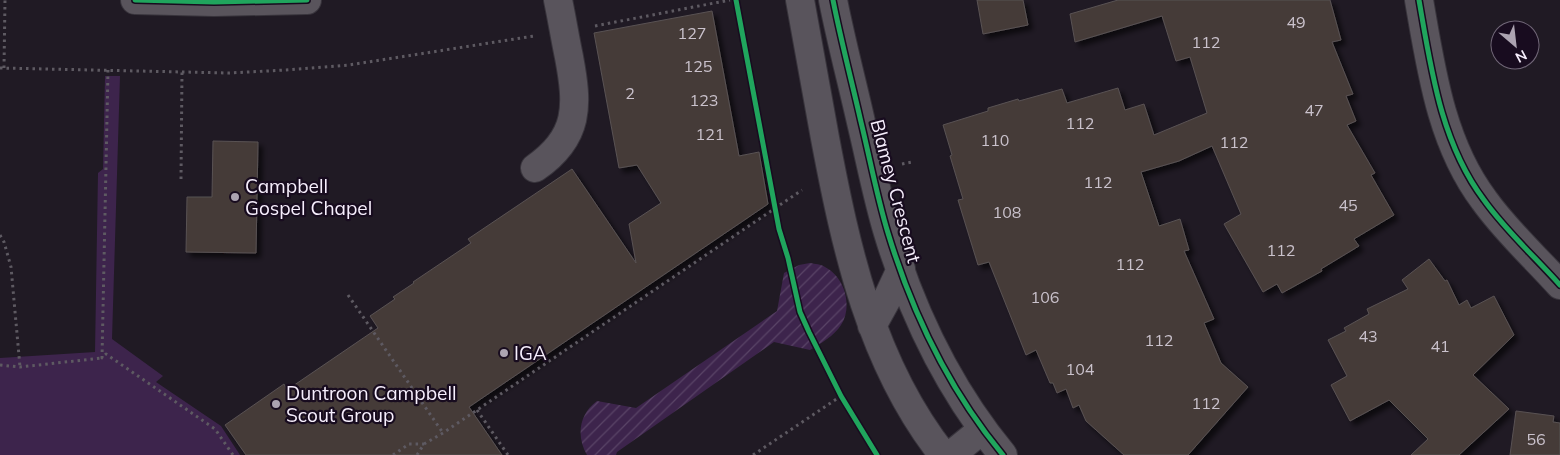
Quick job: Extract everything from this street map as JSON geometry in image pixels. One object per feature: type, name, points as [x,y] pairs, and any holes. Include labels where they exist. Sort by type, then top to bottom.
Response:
[{"type":"street","points":[[135,0],[214,2],[307,0]]},
{"type":"street","points":[[535,168],[559,147],[565,137],[572,117],[575,93],[558,0]]},
{"type":"street","points":[[800,0],[840,213],[857,283],[880,348],[907,401],[943,455]]},
{"type":"street","name":"Blamey Crescent","points":[[833,0],[885,222],[899,265],[936,352],[963,400],[1003,455]]},
{"type":"street","points":[[1419,0],[1438,98],[1450,138],[1462,165],[1494,214],[1560,285]]},
{"type":"street","points":[[826,139],[863,130]]},
{"type":"street","points":[[848,245],[879,252],[899,265],[887,299],[872,326]]},
{"type":"street","points":[[951,455],[983,429]]},
{"type":"path","points":[[5,0],[2,68],[229,73],[350,65],[564,31],[730,0]]},
{"type":"path","points":[[102,358],[108,70]]},
{"type":"path","points":[[181,179],[182,72]]},
{"type":"path","points":[[774,199],[777,215]]},
{"type":"path","points":[[417,455],[424,444],[776,208]]},
{"type":"path","points":[[0,236],[4,242],[11,267],[20,367]]},
{"type":"path","points":[[348,295],[443,433]]},
{"type":"path","points":[[0,365],[20,367],[102,358],[106,354],[215,429],[233,455]]},
{"type":"path","points":[[754,455],[842,398],[837,389]]},
{"type":"path","points":[[477,410],[508,455]]},
{"type":"path","points":[[393,455],[408,444],[424,444]]},
{"type":"shaded area","points":[[105,76],[120,76],[112,339],[163,376],[156,382],[221,426],[240,455],[0,455],[0,358],[95,352],[98,173],[103,169]]},
{"type":"shaded area","points":[[810,263],[822,265],[832,272],[838,278],[845,293],[845,318],[831,336],[810,350],[774,342],[617,452],[616,455],[587,455],[581,440],[581,426],[586,412],[591,406],[597,401],[636,408],[777,311],[784,273],[799,265]]},
{"type":"building","points":[[977,0],[1023,0],[1028,25],[983,34]]},
{"type":"building","points":[[1118,0],[1330,0],[1341,40],[1332,42],[1353,94],[1346,96],[1356,121],[1347,125],[1375,173],[1371,175],[1394,215],[1354,239],[1359,246],[1321,269],[1322,271],[1282,293],[1277,284],[1263,292],[1224,224],[1241,214],[1212,146],[1179,161],[1141,172],[1159,226],[1180,219],[1189,250],[1184,251],[1214,319],[1204,323],[1221,363],[1248,387],[1188,455],[1124,455],[1086,421],[1079,405],[1073,408],[1066,389],[1057,393],[1053,383],[1050,383],[1036,350],[1026,355],[989,262],[978,265],[958,200],[963,199],[943,125],[988,111],[988,108],[1062,89],[1067,103],[1118,88],[1125,110],[1144,104],[1154,135],[1207,113],[1190,57],[1176,61],[1162,16],[1075,42],[1070,14]]},
{"type":"building","points":[[712,11],[739,156],[759,152],[768,204],[469,407],[502,455],[246,455],[225,425],[284,384],[287,390],[378,328],[370,316],[395,299],[393,297],[471,243],[468,239],[572,169],[636,263],[629,224],[661,203],[637,165],[619,168],[594,33]]},
{"type":"building","name":"Campbell Gospel Chapel","points":[[213,141],[258,142],[256,253],[186,252],[187,197],[212,197]]},
{"type":"building","points":[[1429,259],[1445,281],[1447,280],[1459,305],[1467,300],[1471,308],[1494,296],[1514,335],[1473,375],[1509,409],[1459,455],[1411,455],[1428,439],[1389,400],[1350,421],[1331,385],[1347,376],[1328,340],[1346,331],[1344,328],[1369,314],[1367,309],[1408,289],[1402,280]]},
{"type":"building","points":[[1516,411],[1554,416],[1553,422],[1560,423],[1560,455],[1510,455]]},
{"type":"cycle path","points":[[135,0],[214,2],[307,0]]},
{"type":"cycle path","points":[[736,0],[779,229],[788,258],[800,312],[841,396],[877,455]]},
{"type":"cycle path","points":[[833,0],[880,206],[898,263],[921,321],[935,350],[966,404],[1003,455]]},
{"type":"cycle path","points":[[1419,0],[1440,105],[1457,154],[1469,178],[1484,200],[1511,233],[1560,285]]},
{"type":"place","name":"Campbell Gospel Chapel","points":[[235,197]]},
{"type":"place","name":"IGA","points":[[504,353]]},
{"type":"place","name":"Duntroon Campbell Scout Group","points":[[276,404]]}]
